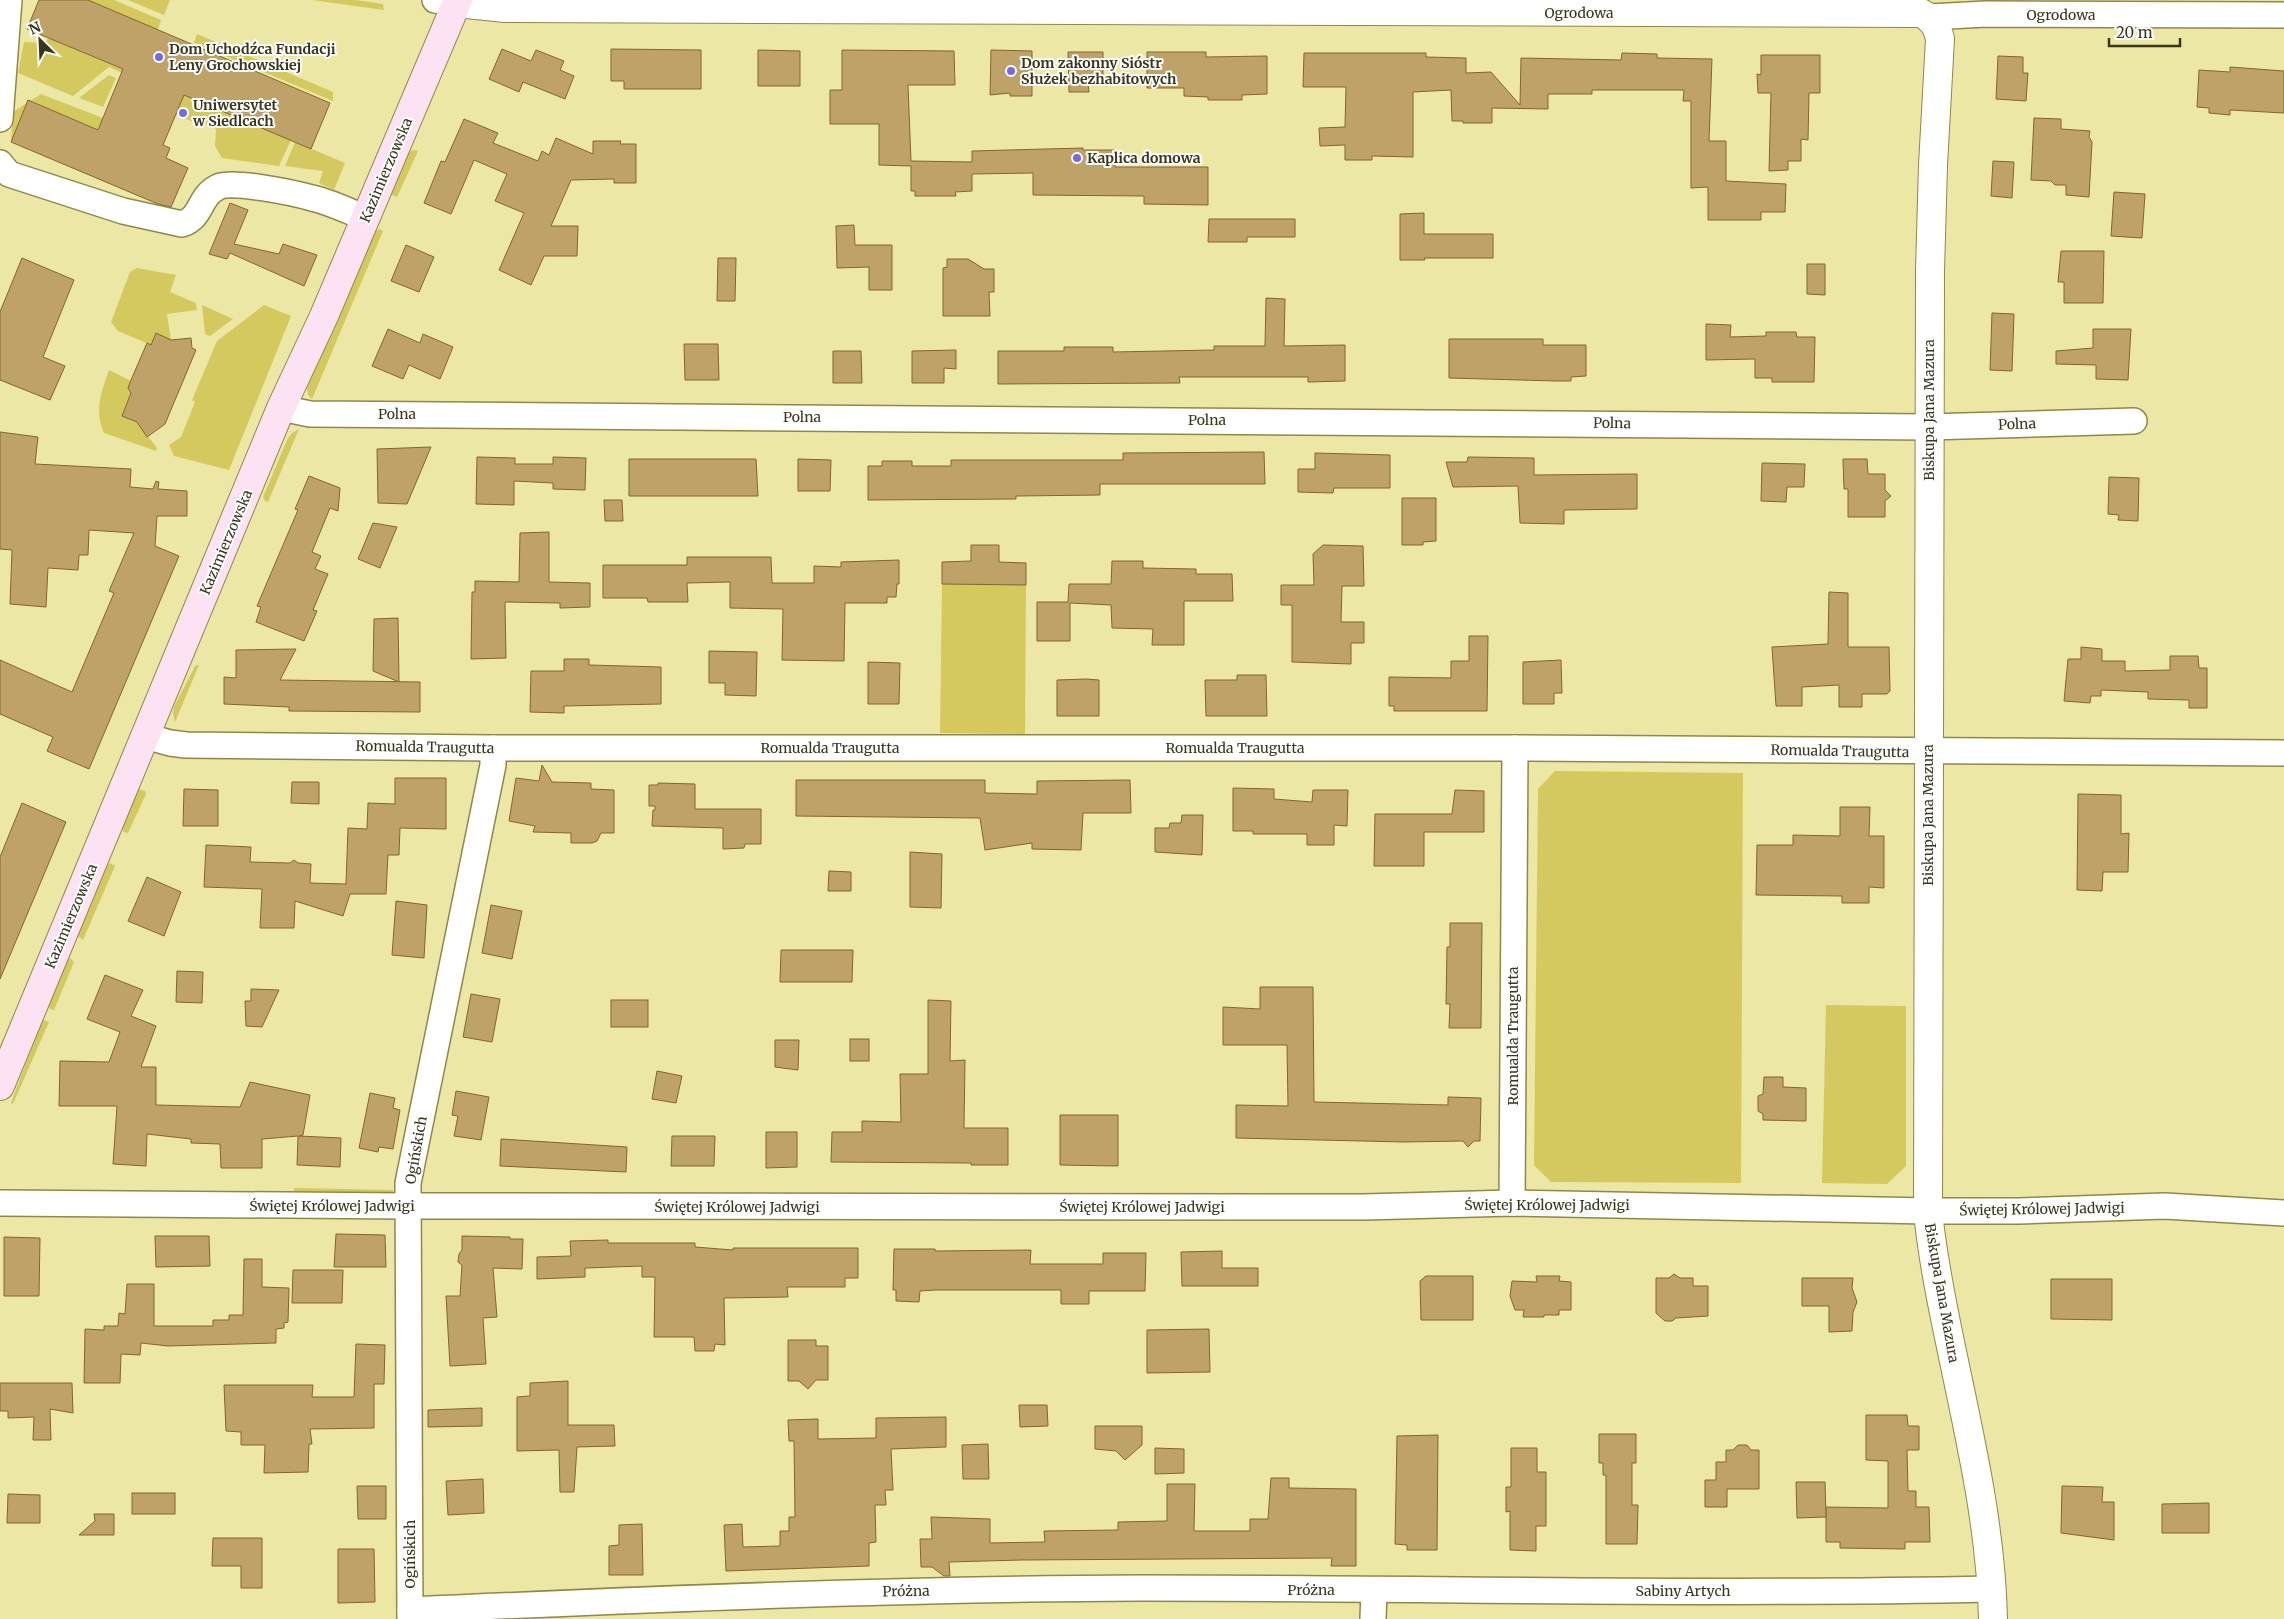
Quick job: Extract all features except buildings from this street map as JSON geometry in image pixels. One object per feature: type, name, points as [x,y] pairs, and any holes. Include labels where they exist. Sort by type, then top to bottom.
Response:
[{"type":"main road","name":"Kazimierzowska","points":[[0,1086],[281,408],[366,218],[450,1]]},
{"type":"street","points":[[0,119],[8,0]]},
{"type":"street","name":"Ogrodowa","points":[[450,1],[515,8],[2284,15]]},
{"type":"street","name":"Biskupa Jana Mazura","points":[[1925,15],[1937,26],[1940,39],[1933,165],[1928,427],[1928,1211],[1937,1280],[1980,1488],[1992,1589],[1993,1619]]},
{"type":"street","points":[[0,163],[9,174],[123,210],[182,224],[191,221],[198,214],[202,200],[210,192],[220,186],[236,184],[312,197],[366,218]]},
{"type":"street","name":"Polna","points":[[281,408],[310,414],[1928,427],[2134,421]]},
{"type":"street","name":"Romualda Traugutta","points":[[145,736],[186,745],[493,748],[1516,748],[2284,753]]},
{"type":"street","name":"Ogińskich","points":[[410,1614],[408,1183],[492,765],[493,748]]},
{"type":"street","name":"Romualda Traugutta","points":[[1512,1203],[1516,748]]},
{"type":"street","name":"Świętej Królowej Jadwigi","points":[[0,1203],[408,1206],[1364,1207],[1512,1203],[1928,1211],[2019,1211],[2165,1206],[2284,1213]]},
{"type":"street","name":"Próżna","points":[[410,1614],[811,1592],[1142,1588],[1374,1590]]},
{"type":"street","name":"Sabiny Artych","points":[[1374,1590],[1862,1591],[1992,1589]]},
{"type":"street","points":[[1373,1619],[1374,1590]]},
{"type":"shaded area","points":[[88,0],[114,0],[161,20],[158,30]]},
{"type":"shaded area","points":[[128,0],[170,0],[164,15]]},
{"type":"shaded area","points":[[312,0],[356,0],[383,4],[384,10]]},
{"type":"shaded area","points":[[197,34],[333,92],[333,101],[194,43]]},
{"type":"shaded area","points":[[48,38],[141,77],[140,81],[109,67],[73,96],[18,73],[24,42],[45,43]]},
{"type":"shaded area","points":[[109,75],[116,78],[103,107],[79,98]]},
{"type":"shaded area","points":[[41,94],[103,118],[98,130],[31,101]]},
{"type":"shaded area","points":[[184,95],[291,140],[279,166],[222,158],[215,146],[216,129],[198,120],[196,123],[176,115]]},
{"type":"shaded area","points":[[28,102],[11,142],[13,112]]},
{"type":"shaded area","points":[[295,142],[345,163],[334,190],[319,183],[323,171],[285,166]]},
{"type":"shaded area","points":[[418,151],[397,197],[392,195],[391,191],[408,152]]},
{"type":"shaded area","points":[[380,229],[383,231],[312,399],[308,395],[307,387],[374,232]]},
{"type":"shaded area","points":[[137,268],[176,275],[170,292],[196,303],[197,310],[167,314],[171,340],[156,334],[151,345],[118,331],[111,322],[130,272]]},
{"type":"shaded area","points":[[202,305],[233,319],[210,336],[205,334]]},
{"type":"shaded area","points":[[264,305],[291,316],[229,470],[174,456],[169,445],[181,437],[195,402],[192,400],[217,341]]},
{"type":"shaded area","points":[[109,370],[135,383],[128,388],[131,393],[122,416],[137,422],[157,448],[156,451],[104,433],[99,417],[99,409],[101,394]]},
{"type":"shaded area","points":[[299,429],[268,502],[265,501],[263,497],[287,440],[292,433]]},
{"type":"shaded area","points":[[942,584],[1026,585],[1025,734],[940,733]]},
{"type":"shaded area","points":[[199,665],[175,722],[174,707],[195,666]]},
{"type":"shaded area","points":[[1555,771],[1743,773],[1741,1183],[1551,1182],[1534,1165],[1538,789]]},
{"type":"shaded area","points":[[138,789],[145,791],[146,794],[128,833],[124,832],[121,828]]},
{"type":"shaded area","points":[[110,863],[115,866],[83,940],[77,935],[107,865]]},
{"type":"shaded area","points":[[70,958],[74,962],[54,1010],[50,1009],[48,1005],[66,960]]},
{"type":"shaded area","points":[[1826,1005],[1906,1006],[1906,1166],[1887,1184],[1822,1183]]},
{"type":"shaded area","points":[[44,1020],[49,1022],[13,1104],[11,1103]]},
{"type":"shaded area","points":[[294,1188],[393,1190],[393,1193],[294,1193]]},
{"type":"place","name":"Dom Uchodźca Fundacji Leny Grochowskiej","points":[[159,57]]},
{"type":"place","name":"Dom zakonny Sióstr Służek bezhabitowych","points":[[1011,71]]},
{"type":"place","name":"Uniwersytet w Siedlcach","points":[[183,113]]},
{"type":"place","name":"Kaplica domowa","points":[[1077,158]]}]
